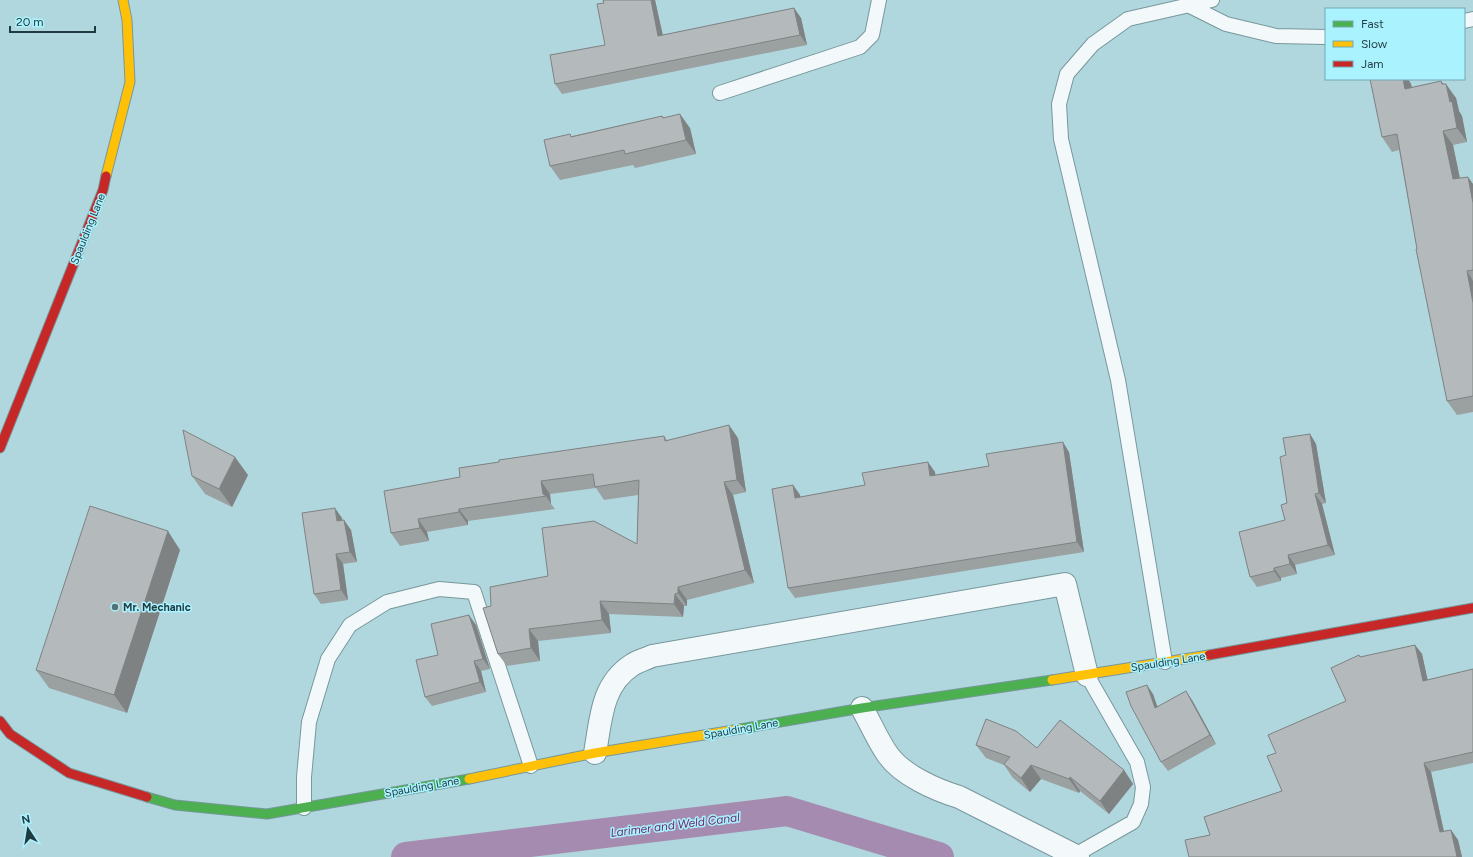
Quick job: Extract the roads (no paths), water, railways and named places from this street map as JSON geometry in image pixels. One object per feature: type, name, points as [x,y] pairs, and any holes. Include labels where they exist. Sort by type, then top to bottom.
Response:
[{"type":"street","name":"Spaulding Lane","points":[[0,448],[104,190],[130,82],[127,20],[124,0]]},
{"type":"street","points":[[595,753],[605,696],[618,677],[632,665],[652,656],[1064,584],[1087,675]]},
{"type":"street","name":"Spaulding Lane","points":[[0,721],[10,734],[69,773],[175,805],[267,814],[595,753],[862,708],[1087,675],[1271,645],[1473,608]]},
{"type":"street","points":[[862,708],[888,756],[912,776],[938,790],[959,797],[1076,856]]},
{"type":"lane","points":[[720,93],[860,47],[872,35],[879,0]]},
{"type":"lane","points":[[1165,662],[1118,380],[1062,147],[1059,104],[1067,74],[1093,44],[1128,19],[1212,0]]},
{"type":"lane","points":[[1188,5],[1226,24],[1276,36],[1325,37]]},
{"type":"lane","points":[[304,808],[304,776],[309,722],[328,659],[350,625],[387,602],[439,588],[474,592],[531,766]]},
{"type":"lane","points":[[1076,856],[1133,822],[1141,804],[1143,787],[1137,762],[1087,675]]},
{"type":"waterway","name":"Larimer and Weld Canal","points":[[406,857],[787,811],[939,857]]},
{"type":"place","name":"Mr. Mechanic","points":[[115,607]]}]
